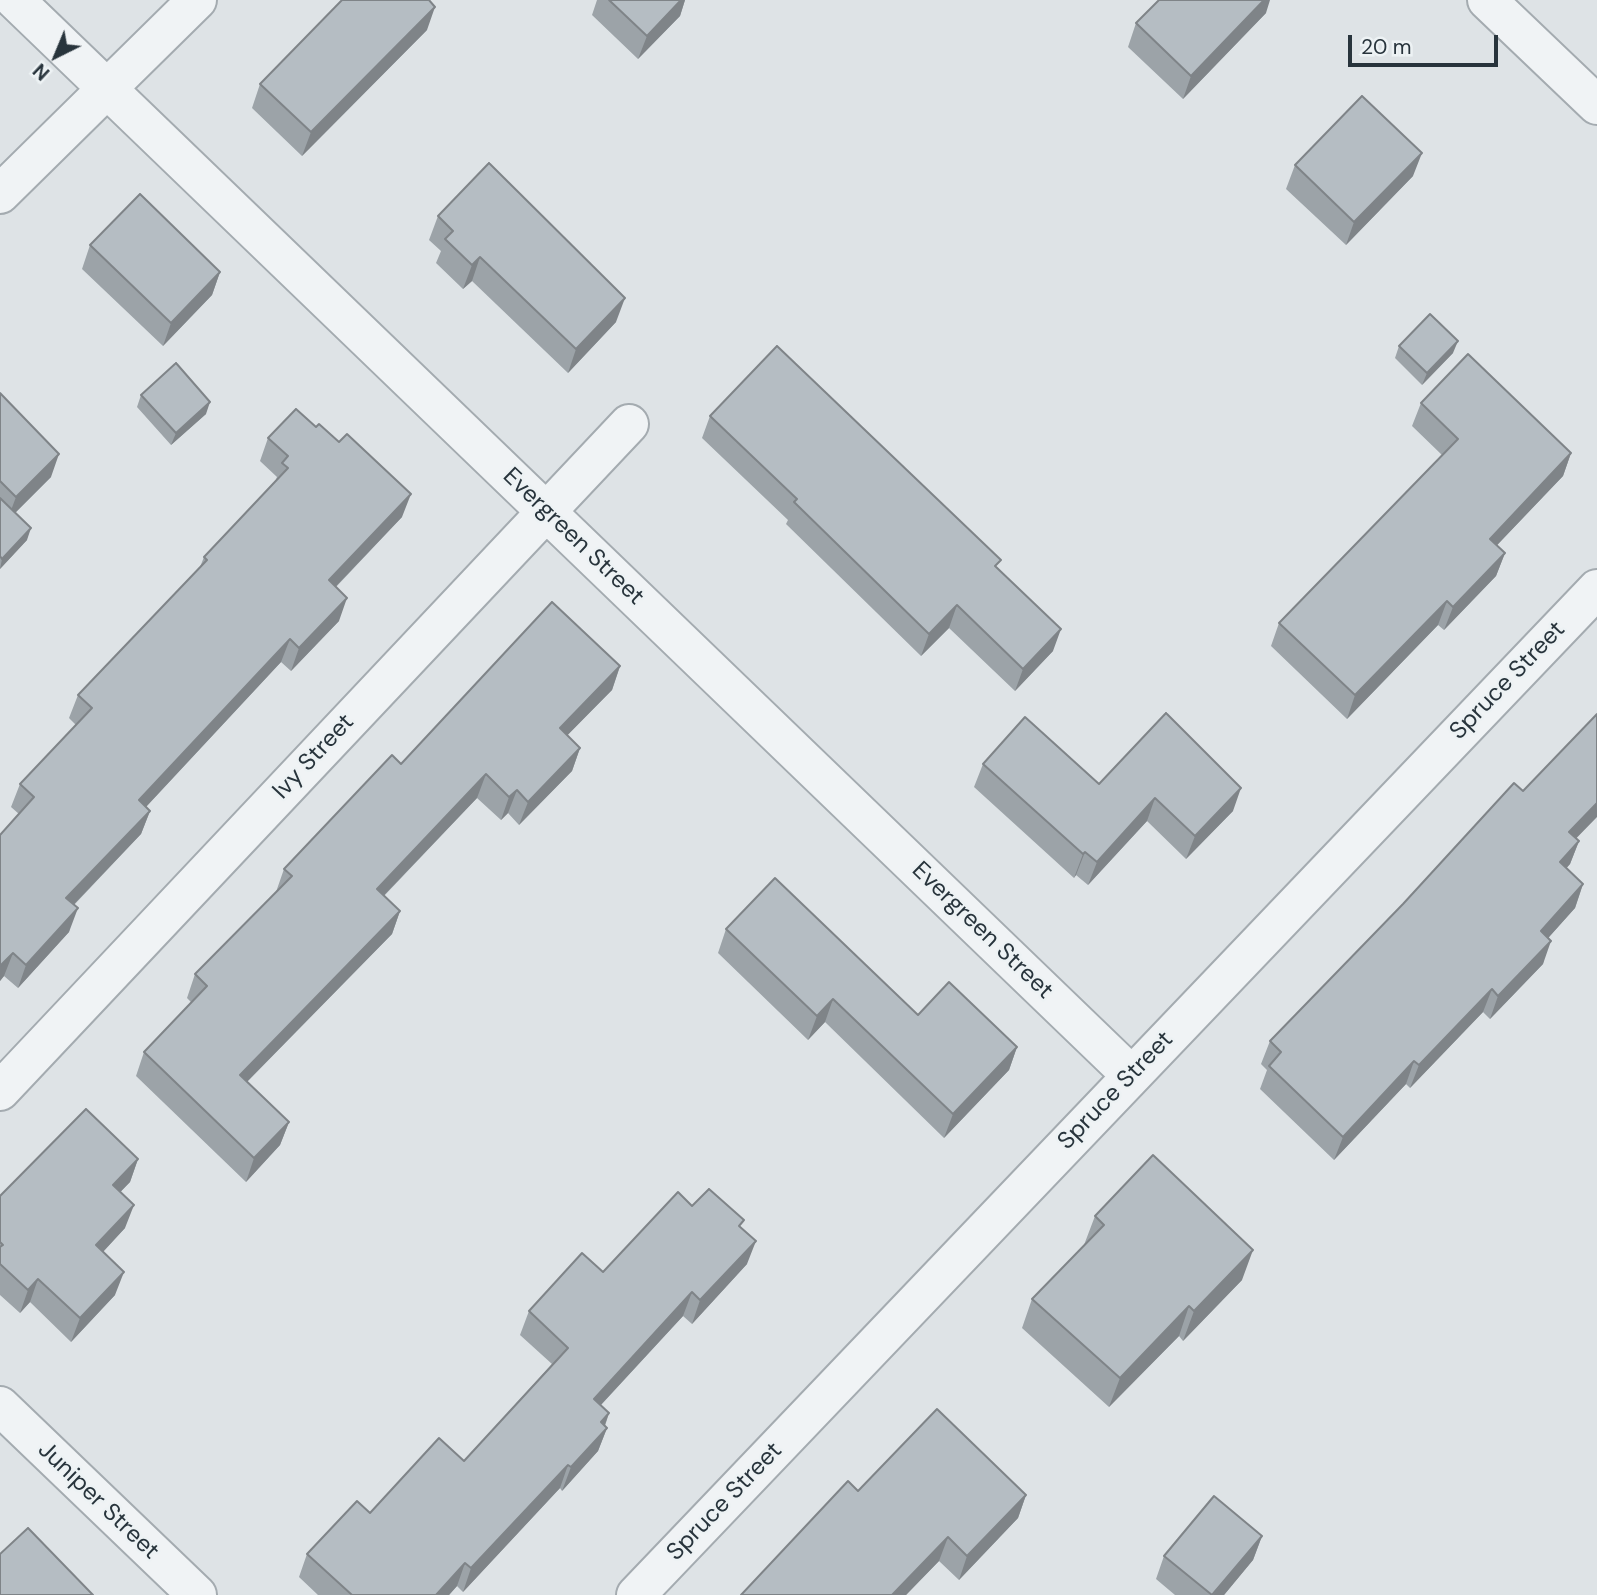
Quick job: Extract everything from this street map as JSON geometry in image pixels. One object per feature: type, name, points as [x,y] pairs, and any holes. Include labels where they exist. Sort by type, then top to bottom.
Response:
[{"type":"street","name":"Evergreen Street","points":[[15,0],[1131,1075]]},
{"type":"street","points":[[0,194],[197,0]]},
{"type":"street","points":[[1487,0],[1597,105]]},
{"type":"street","name":"Ivy Street","points":[[0,1091],[629,424]]},
{"type":"street","name":"Spruce Street","points":[[636,1595],[1597,589]]},
{"type":"street","name":"Juniper Street","points":[[0,1406],[197,1595]]},
{"type":"building","points":[[342,0],[429,0],[435,7],[311,132],[260,84]]},
{"type":"building","points":[[609,0],[681,0],[647,36]]},
{"type":"building","points":[[1159,0],[1264,0],[1191,76],[1136,23]]},
{"type":"building","points":[[1362,96],[1422,153],[1354,222],[1295,165]]},
{"type":"building","points":[[489,163],[625,298],[576,349],[480,257],[472,265],[445,239],[453,231],[438,216]]},
{"type":"building","points":[[140,194],[220,272],[171,323],[90,245]]},
{"type":"building","points":[[1430,314],[1458,341],[1427,373],[1399,346]]},
{"type":"building","points":[[777,346],[1001,560],[995,566],[1061,629],[1023,669],[957,605],[929,634],[794,502],[797,499],[710,416]]},
{"type":"building","points":[[1468,354],[1571,453],[1490,539],[1505,553],[1453,607],[1447,601],[1355,695],[1279,623],[1458,439],[1421,403]]},
{"type":"building","points":[[176,363],[210,402],[176,433],[141,395]]},
{"type":"building","points":[[0,393],[59,454],[16,497],[0,481]]},
{"type":"building","points":[[296,409],[316,427],[319,424],[339,442],[347,434],[411,494],[329,580],[347,598],[299,648],[290,639],[139,800],[150,811],[66,898],[78,908],[26,965],[13,953],[0,966],[0,835],[34,797],[20,784],[92,708],[78,695],[207,560],[204,557],[288,468],[282,463],[288,456],[268,438]]},
{"type":"building","points":[[0,498],[31,528],[2,559],[0,556]]},
{"type":"building","points":[[552,602],[620,666],[560,728],[580,748],[528,802],[517,790],[509,797],[486,774],[377,889],[400,911],[240,1075],[289,1122],[254,1158],[144,1052],[207,986],[195,974],[292,876],[284,869],[392,755],[401,764]]},
{"type":"building","points":[[1166,713],[1241,788],[1195,836],[1155,798],[1097,862],[1085,852],[1083,854],[983,764],[1025,717],[1099,784]]},
{"type":"building","points":[[1597,714],[1597,803],[1569,832],[1579,841],[1560,862],[1583,884],[1541,931],[1551,941],[1498,996],[1492,989],[1419,1065],[1414,1061],[1343,1137],[1269,1066],[1281,1052],[1270,1041],[1403,904],[1514,783],[1523,791]]},
{"type":"building","points":[[775,878],[918,1015],[949,982],[1017,1047],[953,1114],[833,999],[817,1016],[726,929]]},
{"type":"building","points":[[86,1109],[138,1159],[113,1185],[134,1205],[96,1245],[124,1272],[80,1318],[38,1279],[28,1290],[0,1264],[0,1247],[3,1245],[0,1242],[0,1196]]},
{"type":"building","points":[[1153,1155],[1253,1250],[1194,1311],[1189,1306],[1120,1378],[1032,1299],[1104,1225],[1095,1216]]},
{"type":"building","points":[[709,1189],[744,1220],[739,1226],[756,1241],[700,1300],[692,1292],[594,1399],[609,1413],[601,1422],[607,1428],[571,1467],[568,1465],[471,1568],[465,1563],[436,1595],[352,1595],[307,1554],[357,1501],[370,1513],[439,1438],[464,1461],[568,1348],[529,1311],[582,1253],[603,1272],[678,1192],[692,1206]]},
{"type":"building","points":[[937,1409],[1026,1495],[967,1556],[948,1537],[892,1595],[741,1595],[848,1481],[858,1491]]},
{"type":"building","points":[[1214,1496],[1262,1536],[1212,1595],[1164,1556]]},
{"type":"building","points":[[28,1528],[93,1595],[0,1595],[0,1554]]}]
